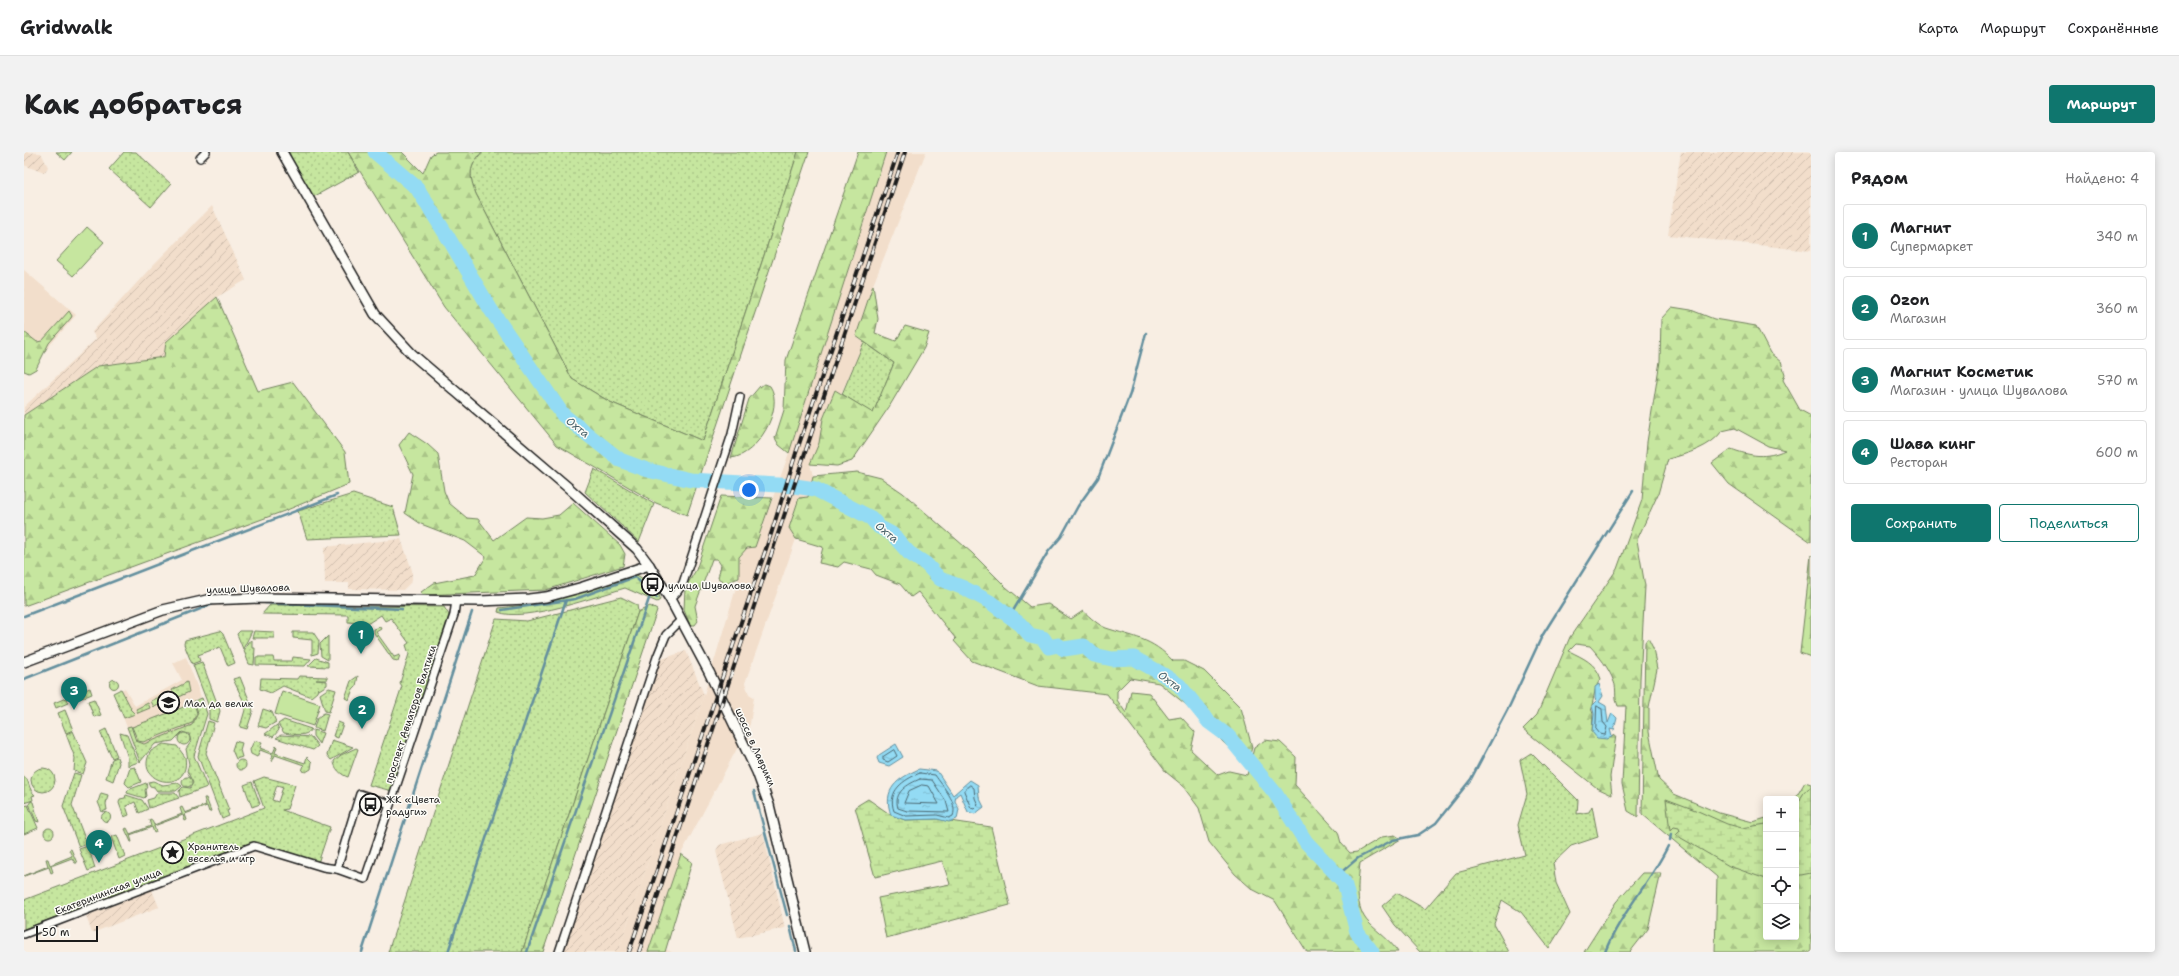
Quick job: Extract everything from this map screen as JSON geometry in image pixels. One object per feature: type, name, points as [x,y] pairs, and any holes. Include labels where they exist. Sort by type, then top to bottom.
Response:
[{"type":"street","points":[[200,158],[206,152]]},
{"type":"street","name":"шоссе в Лаврики","points":[[282,152],[375,314],[412,354],[571,490],[637,549],[649,565],[670,599],[709,672],[757,772],[769,805],[806,952]]},
{"type":"street","points":[[670,599],[677,592],[683,582],[732,434],[740,397]]},
{"type":"street","name":"улица Шувалова","points":[[24,662],[163,610],[207,600],[259,598],[484,601],[546,597],[649,565]]},
{"type":"street","name":"проспект Авиаторов Балтики","points":[[365,879],[454,615],[456,600]]},
{"type":"street","points":[[559,952],[657,657],[666,635],[681,620]]},
{"type":"street","points":[[337,869],[360,794],[390,804]]},
{"type":"street","name":"Екатерининская улица","points":[[24,934],[254,846],[323,867],[337,869],[365,879]]},
{"type":"shaded area","points":[[24,152],[41,153],[48,167],[44,173],[24,165]]},
{"type":"shaded area","points":[[886,152],[926,152],[873,285],[856,336],[864,342],[841,394],[835,390],[823,419],[819,443],[810,464],[813,476],[808,497],[799,498],[789,528],[796,539],[745,683],[749,694],[754,697],[750,724],[681,854],[651,944],[672,952],[618,952],[704,695],[739,578],[739,557],[747,548],[755,547],[789,453]]},
{"type":"shaded area","points":[[1681,152],[1811,152],[1811,251],[1668,235]]},
{"type":"shaded area","points":[[212,206],[246,280],[217,297],[166,342],[164,357],[98,366],[24,415],[24,407],[96,339],[92,332],[154,264]]},
{"type":"shaded area","points":[[24,270],[76,315],[32,366],[24,359]]},
{"type":"shaded area","points":[[401,539],[412,570],[412,581],[403,590],[349,589],[349,583],[325,583],[324,547]]},
{"type":"shaded area","points":[[686,651],[704,695],[618,952],[563,952],[659,660]]},
{"type":"shaded area","name":"Мал да велик","points":[[186,657],[201,697],[194,700],[199,711],[195,725],[135,748],[114,694],[125,688],[135,706],[182,680],[173,663]]},
{"type":"shaded area","points":[[763,833],[785,928],[738,938],[716,851],[719,845]]},
{"type":"shaded area","points":[[152,890],[159,907],[92,933],[86,916]]},
{"type":"green space","points":[[56,152],[72,152],[65,160]]},
{"type":"green space","points":[[124,152],[136,152],[171,184],[151,207],[109,169]]},
{"type":"green space","points":[[288,152],[348,152],[359,172],[313,197]]},
{"type":"green space","points":[[348,152],[402,152],[423,173],[431,155],[436,152],[482,152],[474,163],[471,172],[472,182],[476,194],[572,379],[610,402],[703,441],[798,152],[809,152],[687,515],[656,503],[557,445],[444,307]]},
{"type":"green space","points":[[482,152],[798,152],[703,441],[610,402],[572,379],[476,194],[472,182],[471,172],[474,163]]},
{"type":"green space","points":[[858,152],[886,152],[789,453],[779,445],[775,438],[784,410],[786,360]]},
{"type":"green space","points":[[87,227],[104,242],[73,276],[56,261]]},
{"type":"green space","points":[[873,285],[878,319],[875,333],[896,341],[905,326],[929,333],[924,348],[889,407],[852,461],[837,466],[810,464],[819,443],[823,419],[835,390],[873,413],[894,363],[856,336]]},
{"type":"green space","points":[[217,297],[258,391],[293,382],[345,452],[349,484],[287,510],[24,606],[24,415],[98,366],[164,357],[166,342]]},
{"type":"green space","points":[[1672,307],[1691,310],[1714,319],[1756,326],[1770,353],[1781,362],[1785,374],[1783,380],[1800,410],[1811,416],[1811,542],[1729,484],[1712,463],[1731,449],[1758,456],[1771,455],[1785,450],[1768,446],[1735,428],[1722,431],[1705,446],[1668,459],[1658,494],[1637,540],[1645,586],[1640,679],[1638,817],[1628,811],[1622,784],[1626,706],[1618,706],[1615,685],[1612,677],[1604,662],[1590,646],[1576,644],[1569,651],[1592,665],[1599,673],[1601,679],[1595,689],[1591,708],[1593,714],[1592,732],[1600,738],[1609,738],[1616,735],[1610,777],[1612,795],[1597,788],[1523,729],[1537,715],[1570,637],[1617,569],[1642,500],[1647,442],[1660,361],[1661,319]]},
{"type":"green space","points":[[69,311],[72,316],[71,318],[49,343],[36,369],[29,373],[24,371],[24,332],[37,342],[42,341]]},
{"type":"green space","points":[[864,342],[894,363],[873,414],[842,394]]},
{"type":"green space","points":[[765,384],[770,386],[774,395],[774,406],[766,430],[750,449],[741,455],[731,458],[749,399],[760,386]]},
{"type":"green space","points":[[409,432],[427,444],[438,454],[444,491],[449,503],[467,518],[478,519],[494,540],[526,517],[542,518],[559,515],[573,503],[620,545],[625,554],[623,566],[546,590],[422,595],[421,592],[434,583],[475,575],[486,557],[465,541],[421,524],[405,513],[413,474],[399,445]]},
{"type":"green space","points":[[594,469],[654,504],[639,542],[585,492]]},
{"type":"green space","points":[[857,472],[881,478],[903,493],[972,553],[1006,587],[1030,607],[1048,604],[1071,619],[1083,611],[1103,627],[1142,639],[1157,647],[1173,661],[1184,661],[1204,671],[1241,708],[1252,747],[1248,762],[1241,760],[1184,703],[1159,683],[1130,678],[1117,691],[1117,700],[1126,713],[1131,691],[1149,693],[1169,719],[1181,717],[1195,732],[1191,750],[1218,775],[1229,771],[1247,775],[1254,748],[1265,740],[1280,742],[1296,757],[1295,785],[1338,832],[1341,843],[1350,853],[1357,852],[1382,837],[1395,835],[1401,839],[1360,863],[1358,887],[1359,903],[1364,917],[1392,944],[1398,952],[1307,952],[1275,901],[1252,889],[1235,874],[1209,842],[1199,808],[1182,785],[1166,772],[1107,694],[1038,686],[972,661],[954,641],[956,639],[918,592],[911,597],[900,584],[876,575],[871,569],[844,562],[838,567],[819,563],[823,547],[796,539],[789,528],[799,498],[808,497],[813,476]]},
{"type":"green space","points":[[353,494],[393,507],[401,535],[307,539],[298,511]]},
{"type":"green space","points":[[721,496],[772,498],[755,547],[747,548],[739,557],[739,578],[725,583],[718,578],[721,565],[717,559],[712,559],[695,606],[698,621],[695,625],[690,625],[684,610],[685,588],[696,570]]},
{"type":"green space","points":[[1811,555],[1811,657],[1800,653]]},
{"type":"green space","points":[[635,574],[659,588],[660,600],[657,602],[625,588],[561,607],[542,611],[525,614],[498,612],[499,608],[544,603]]},
{"type":"green space","points":[[621,597],[637,605],[638,612],[522,952],[388,952],[496,619],[527,621]]},
{"type":"green space","points":[[270,605],[444,607],[449,615],[392,791],[369,785],[402,686],[400,683],[409,654],[406,645],[409,643],[391,618],[385,621],[381,615],[367,624],[348,622],[348,615],[262,614]]},
{"type":"green space","points":[[650,606],[657,610],[543,952],[522,952],[638,612]]},
{"type":"green space","points":[[380,627],[381,629],[376,632],[394,657],[400,655],[398,661],[393,660],[374,633],[374,629]]},
{"type":"green space","points":[[220,631],[223,634],[235,663],[228,666],[220,647],[198,655],[200,661],[192,664],[184,644],[185,640]]},
{"type":"green space","points":[[240,631],[252,631],[243,649],[237,634]]},
{"type":"green space","points":[[254,631],[274,632],[274,638],[252,638]]},
{"type":"green space","points":[[293,632],[313,632],[319,641],[318,653],[312,655],[312,640],[293,638]]},
{"type":"green space","points":[[328,636],[328,660],[321,656],[320,644]]},
{"type":"green space","points":[[1648,638],[1653,648],[1657,669],[1649,707],[1649,732],[1659,780],[1674,794],[1719,813],[1753,822],[1763,819],[1763,940],[1799,940],[1799,796],[1797,796],[1805,782],[1811,784],[1811,952],[1715,952],[1717,877],[1642,814],[1645,642]]},
{"type":"green space","points":[[252,640],[252,648],[255,648],[254,665],[249,664],[244,651],[248,642]]},
{"type":"green space","points":[[256,657],[273,657],[274,661],[292,661],[293,657],[311,659],[305,666],[256,665]]},
{"type":"green space","points":[[316,658],[328,662],[328,667],[308,666]]},
{"type":"green space","points":[[202,662],[220,711],[217,722],[209,719],[209,707],[193,665]]},
{"type":"green space","points":[[299,676],[327,677],[327,680],[316,680],[327,681],[327,685],[319,690],[318,688],[317,692],[311,697],[283,686],[271,693],[260,689],[261,678],[297,679]]},
{"type":"green space","points":[[358,676],[356,686],[353,689],[349,700],[345,698],[351,681]]},
{"type":"green space","points":[[240,677],[250,702],[245,704],[233,679]]},
{"type":"green space","points":[[114,679],[119,684],[114,689],[109,684]]},
{"type":"green space","points":[[187,682],[189,692],[176,698],[172,690]]},
{"type":"green space","points":[[90,688],[92,694],[82,698],[80,692]]},
{"type":"green space","points":[[329,688],[336,690],[329,712],[325,711],[320,694]]},
{"type":"green space","points":[[121,689],[131,708],[130,709],[135,714],[124,718],[113,693]]},
{"type":"green space","points":[[282,691],[320,704],[313,726],[275,714]]},
{"type":"green space","points":[[169,692],[173,699],[154,707],[151,701]]},
{"type":"green space","points":[[66,698],[68,703],[56,708],[54,703]]},
{"type":"green space","points":[[202,698],[207,714],[194,756],[207,787],[180,797],[179,791],[183,787],[190,788],[193,783],[187,771],[189,764],[186,749],[191,742],[189,734],[182,732],[173,741],[155,744],[140,762],[127,727],[131,726],[136,741],[144,744],[192,725],[198,713],[194,701]]},
{"type":"green space","points":[[94,699],[101,715],[94,717],[88,701]]},
{"type":"green space","points":[[148,703],[150,708],[138,713],[136,709]]},
{"type":"green space","points":[[194,703],[197,713],[192,723],[143,742],[138,741],[132,727]]},
{"type":"green space","points":[[250,703],[253,711],[247,729],[240,727],[245,710],[244,706]]},
{"type":"green space","points":[[263,709],[272,712],[276,722],[266,728],[258,726]]},
{"type":"green space","points":[[65,710],[73,730],[66,733],[58,713]]},
{"type":"green space","points":[[324,713],[328,714],[323,731],[314,728],[317,718]]},
{"type":"green space","points":[[284,720],[311,729],[306,734],[295,735],[284,733],[278,724]]},
{"type":"green space","points":[[208,721],[214,723],[206,753],[229,810],[227,811],[229,816],[222,819],[198,756]]},
{"type":"green space","points":[[338,722],[343,724],[338,738],[333,736]]},
{"type":"green space","points":[[277,725],[279,730],[273,737],[265,734]]},
{"type":"green space","points":[[106,729],[117,756],[112,758],[100,732]]},
{"type":"green space","points":[[313,730],[323,733],[319,744],[313,736]]},
{"type":"green space","points":[[73,731],[87,763],[83,774],[74,771],[75,758],[66,734]]},
{"type":"green space","points":[[120,733],[127,735],[138,762],[128,766],[128,758]]},
{"type":"green space","points":[[186,733],[189,734],[189,744],[182,745],[179,744],[178,737],[179,734]]},
{"type":"green space","points":[[281,735],[311,737],[318,746],[313,750],[276,738]]},
{"type":"green space","points":[[332,740],[353,747],[331,760],[327,755]]},
{"type":"green space","points":[[235,741],[242,743],[240,750],[242,757],[236,759],[232,750]]},
{"type":"green space","points":[[256,741],[262,742],[260,748],[273,753],[276,746],[275,753],[305,763],[307,757],[312,762],[311,769],[306,772],[302,771],[304,765],[275,755],[272,762],[273,755],[260,750],[257,757],[251,754],[250,750],[253,743]]},
{"type":"green space","points":[[163,744],[177,746],[185,757],[185,769],[180,777],[172,781],[163,781],[155,778],[149,771],[147,762],[151,751]]},
{"type":"green space","points":[[356,748],[358,749],[348,777],[338,771],[334,761],[341,755]]},
{"type":"green space","points":[[1531,753],[1578,800],[1577,814],[1589,812],[1592,806],[1598,837],[1571,846],[1553,863],[1556,883],[1570,914],[1549,948],[1521,912],[1502,900],[1494,924],[1509,952],[1420,952],[1395,925],[1382,906],[1397,893],[1425,909],[1456,873],[1525,855],[1518,825],[1527,794],[1520,760]]},
{"type":"green space","points":[[117,757],[119,763],[113,781],[106,778],[112,759]]},
{"type":"green space","points":[[239,760],[243,760],[245,761],[245,769],[239,770],[236,767],[236,763]]},
{"type":"green space","points":[[135,767],[141,782],[129,787],[125,783],[130,768]]},
{"type":"green space","points":[[43,768],[51,772],[55,780],[51,788],[43,792],[35,788],[31,780],[35,772]]},
{"type":"green space","points":[[74,773],[81,775],[72,805],[87,844],[79,847],[63,806]]},
{"type":"green space","points":[[24,776],[35,795],[32,796],[33,800],[24,803]]},
{"type":"green space","points":[[185,777],[189,777],[191,778],[191,786],[185,787],[182,784],[182,780]]},
{"type":"green space","points":[[264,777],[295,785],[287,809],[282,810],[330,827],[318,863],[256,843],[251,843],[24,929],[24,900],[264,808],[254,781]],"holes":[[[277,785],[283,787],[278,802],[272,800]]]},
{"type":"green space","points":[[153,781],[163,785],[178,783],[182,786],[176,791],[157,791],[154,787],[150,786],[148,782]]},
{"type":"green space","points":[[252,782],[260,804],[252,807],[244,785]]},
{"type":"green space","points":[[146,783],[146,796],[144,798],[127,793],[128,790]]},
{"type":"green space","points":[[1811,787],[1811,873],[1799,875],[1799,802],[1804,793]]},
{"type":"green space","points":[[101,793],[108,795],[106,804],[107,810],[102,812],[98,802]]},
{"type":"green space","points":[[157,793],[175,793],[179,798],[149,808],[147,800],[154,798]]},
{"type":"green space","points":[[126,795],[142,800],[148,809],[139,813],[135,802],[126,806],[129,815],[124,817],[119,803],[120,799],[125,798]]},
{"type":"green space","points":[[204,798],[206,798],[211,811],[209,812],[207,806],[185,814],[187,820],[185,821],[183,815],[154,826],[156,832],[154,833],[152,827],[130,835],[131,842],[125,829],[127,828],[130,834],[151,826],[149,820],[151,819],[154,825],[182,814],[180,808],[182,807],[185,813],[206,805]]},
{"type":"green space","points":[[868,799],[891,815],[905,820],[937,819],[991,827],[1010,905],[886,938],[878,898],[950,884],[942,861],[875,877],[855,807]]},
{"type":"green space","points":[[1666,799],[1727,824],[1742,828],[1763,824],[1763,878],[1729,866],[1676,835],[1680,831],[1679,828],[1674,827],[1670,831]]},
{"type":"green space","points":[[31,801],[33,802],[39,822],[36,821],[29,804]]},
{"type":"green space","points":[[28,805],[38,828],[24,834],[24,806]]},
{"type":"green space","points":[[106,812],[111,817],[106,822],[101,817]]},
{"type":"green space","points":[[49,828],[54,833],[49,838],[44,833]]},
{"type":"green space","points":[[117,835],[125,856],[119,859],[111,837]]},
{"type":"green space","points":[[88,846],[95,868],[88,871],[79,849]]},
{"type":"green space","points":[[71,849],[77,863],[75,863],[72,858],[51,866],[53,872],[51,873],[49,867],[24,876],[48,866],[46,859],[48,859],[50,865],[72,856],[69,850]]},
{"type":"green space","points":[[681,854],[692,862],[665,952],[648,952]]},
{"type":"green space","points":[[1642,873],[1661,873],[1648,929],[1630,952],[1584,952],[1616,902]]},
{"type":"water","points":[[1599,684],[1603,696],[1599,702],[1606,706],[1608,723],[1612,713],[1617,718],[1614,730],[1610,729],[1612,737],[1607,739],[1597,738],[1592,732],[1594,714],[1592,706],[1597,701],[1595,699],[1595,687]]},
{"type":"water","points":[[896,744],[903,757],[889,766],[879,763],[877,758],[879,755]]},
{"type":"water","points":[[919,769],[937,771],[953,795],[970,780],[978,785],[979,797],[984,807],[975,814],[968,812],[960,793],[956,796],[955,801],[959,809],[957,819],[949,822],[937,819],[905,820],[891,815],[888,798],[893,786],[904,777]]},
{"type":"waterway","name":"Охта","points":[[375,152],[417,188],[491,310],[563,415],[620,460],[647,470],[691,480],[795,486],[815,489],[871,518],[879,527],[892,534],[909,553],[926,564],[940,579],[964,588],[990,602],[1020,624],[1030,635],[1043,638],[1049,647],[1058,645],[1064,649],[1084,646],[1094,655],[1112,659],[1134,658],[1179,685],[1209,722],[1228,736],[1275,793],[1306,842],[1344,882],[1357,932],[1372,952]]},
{"type":"waterway","points":[[1010,616],[1048,552],[1061,537],[1078,506],[1098,478],[1130,394],[1146,333]]},
{"type":"waterway","points":[[1338,875],[1358,858],[1393,840],[1418,835],[1436,823],[1471,779],[1510,705],[1542,636],[1633,491]]},
{"type":"waterway","points":[[24,616],[337,495]]},
{"type":"waterway","points":[[502,610],[575,599],[635,577],[657,598]]},
{"type":"waterway","points":[[527,952],[651,593]]},
{"type":"waterway","points":[[448,952],[566,600]]},
{"type":"waterway","points":[[265,603],[402,609]]},
{"type":"waterway","points":[[24,679],[213,604]]},
{"type":"waterway","points":[[362,952],[472,612]]},
{"type":"waterway","points":[[754,791],[787,915]]},
{"type":"waterway","points":[[1670,840],[1671,834]]},
{"type":"waterway","points":[[1605,952],[1611,938],[1653,873],[1668,846]]},
{"type":"waterway","points":[[790,926],[796,951]]},
{"type":"railway","points":[[629,952],[772,531],[796,453],[898,152]]},
{"type":"railway","points":[[639,952],[905,152]]},
{"type":"place","name":"улица Шувалова","points":[[653,585]]},
{"type":"place","name":"Магнит","points":[[361,654]]},
{"type":"place","name":"Мал да велик","points":[[168,703]]},
{"type":"place","name":"Магнит Косметик","points":[[74,710]]},
{"type":"place","name":"Ozon","points":[[362,729]]},
{"type":"place","name":"ЖК «Цвета радуги»","points":[[371,805]]},
{"type":"place","name":"Хранитель веселья и игр","points":[[172,852]]},
{"type":"place","name":"Шава кинг","points":[[99,863]]}]
